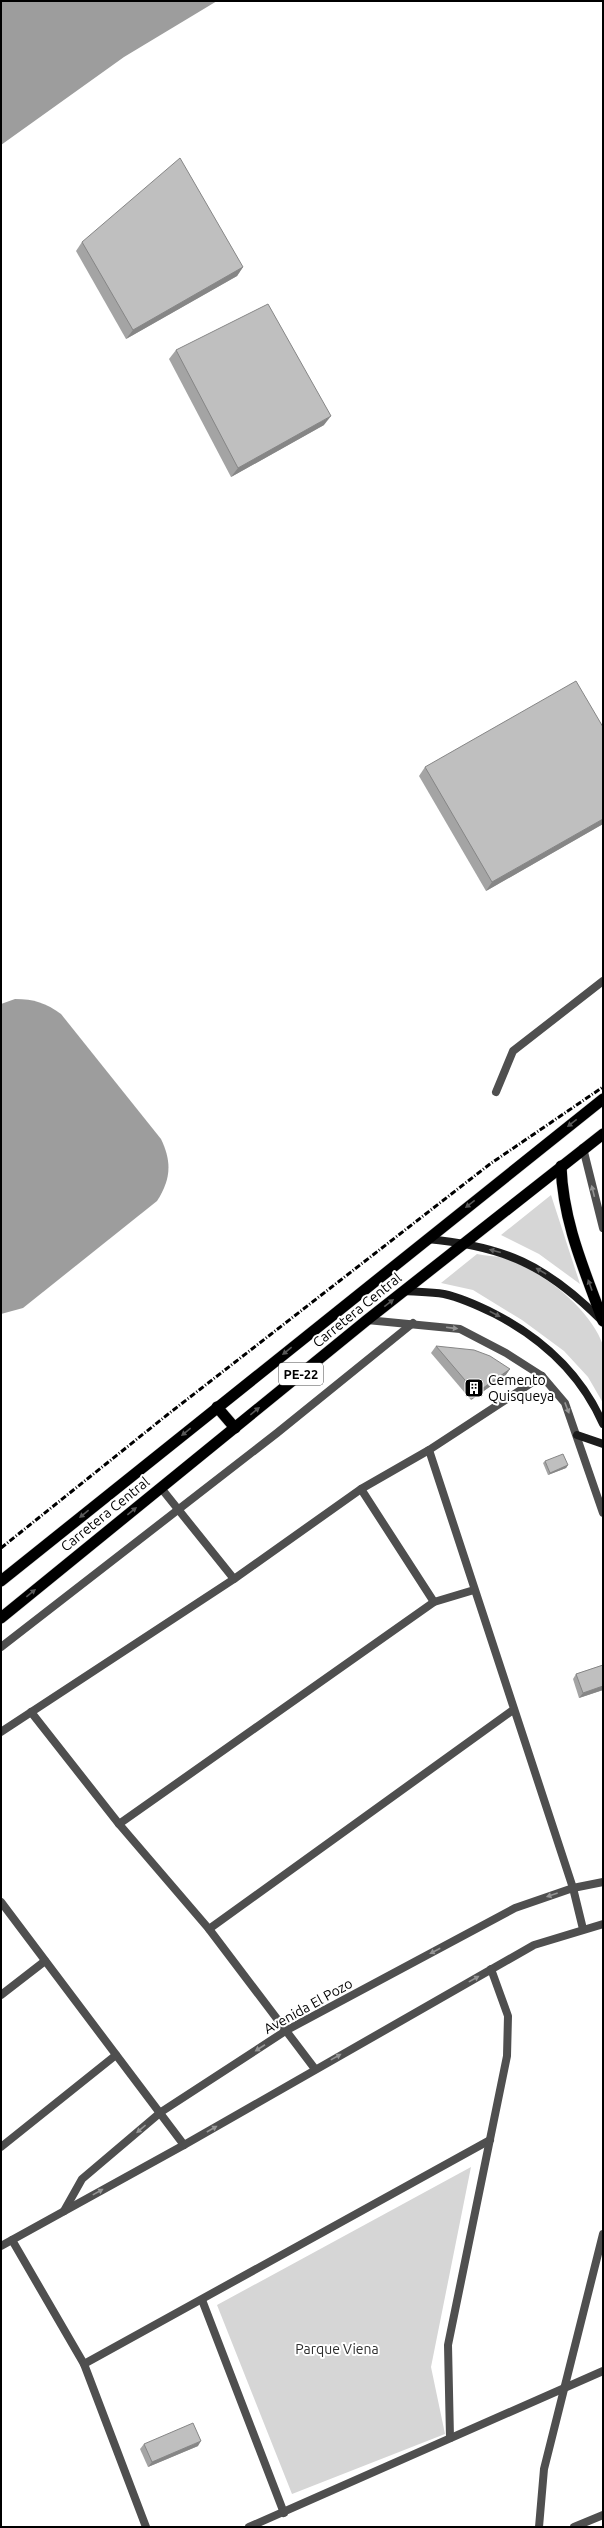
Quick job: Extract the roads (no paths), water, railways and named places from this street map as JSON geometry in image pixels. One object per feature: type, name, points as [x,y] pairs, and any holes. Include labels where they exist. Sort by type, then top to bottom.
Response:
[{"type":"highway","name":"Carretera Central","points":[[1,1581],[426,1239],[603,1099]]},
{"type":"highway","name":"Carretera Central","points":[[1,1618],[367,1320],[583,1148],[603,1134]]},
{"type":"highway","points":[[561,1166],[562,1196],[570,1229],[603,1322]]},
{"type":"highway","points":[[217,1407],[235,1428]]},
{"type":"main road","points":[[426,1239],[465,1242],[506,1254],[543,1271],[574,1293],[603,1322]]},
{"type":"main road","points":[[405,1291],[444,1294],[475,1304],[514,1324],[545,1345],[567,1366],[593,1402],[603,1424]]},
{"type":"main road","points":[[577,1435],[603,1444]]},
{"type":"street","points":[[496,1092],[513,1051],[603,981]]},
{"type":"street","points":[[583,1148],[603,1228]]},
{"type":"street","points":[[367,1320],[413,1323],[460,1329],[506,1353],[542,1376],[565,1403],[603,1513]]},
{"type":"street","points":[[1,1647],[179,1509],[413,1323]]},
{"type":"street","points":[[1,1732],[234,1579],[361,1488],[429,1450],[542,1376]]},
{"type":"street","points":[[429,1450],[513,1710],[573,1888],[583,1929]]},
{"type":"street","points":[[161,1488],[234,1579]]},
{"type":"street","points":[[361,1488],[434,1602]]},
{"type":"street","points":[[119,1824],[434,1602],[474,1590]]},
{"type":"street","points":[[209,1929],[513,1710]]},
{"type":"street","points":[[31,1712],[119,1824],[209,1929],[287,2030],[315,2069]]},
{"type":"street","name":"Avenida El Pozo","points":[[64,2211],[82,2180],[160,2112],[287,2030],[515,1908],[573,1888],[603,1882]]},
{"type":"street","points":[[1,1902],[184,2145]]},
{"type":"street","points":[[1,2246],[184,2145],[534,1945],[603,1924]]},
{"type":"street","points":[[1,1995],[45,1961]]},
{"type":"street","points":[[450,2438],[448,2345],[506,2056],[508,2016],[491,1969]]},
{"type":"street","points":[[1,2147],[116,2055]]},
{"type":"street","points":[[84,2364],[490,2140]]},
{"type":"street","points":[[539,2527],[544,2469],[603,2234]]},
{"type":"street","points":[[12,2240],[84,2364],[146,2527]]},
{"type":"street","points":[[202,2300],[284,2513]]},
{"type":"street","points":[[249,2527],[284,2513],[566,2386],[603,2371]]},
{"type":"street","points":[[574,2527],[603,2515]]},
{"type":"railway","points":[[1,1548],[167,1415],[490,1164],[603,1087]]},
{"type":"place","name":"Cemento Quisqueya","points":[[474,1388]]},
{"type":"park label","name":"Parque Viena","points":[[337,2349]]}]
